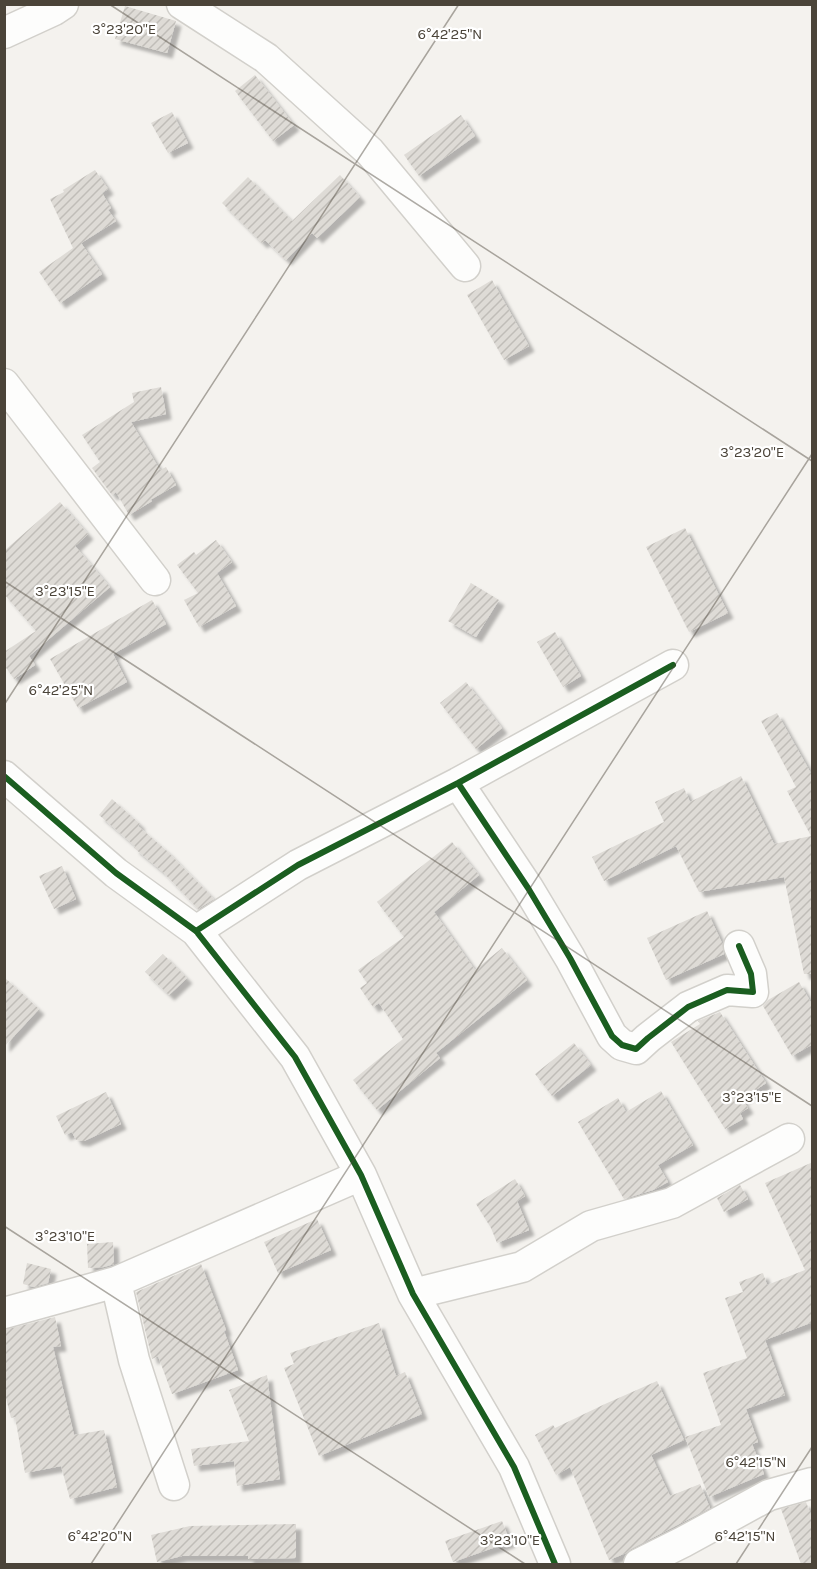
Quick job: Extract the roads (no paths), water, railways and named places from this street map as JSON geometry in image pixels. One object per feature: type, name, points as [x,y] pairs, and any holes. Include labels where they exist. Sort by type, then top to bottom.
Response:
[{"type":"street","points":[[4,33],[63,4]]},
{"type":"street","points":[[182,4],[266,58],[370,152],[465,266]]},
{"type":"street","points":[[4,384],[154,580]]},
{"type":"street","points":[[196,931],[298,865],[458,783],[673,664]]},
{"type":"street","points":[[4,776],[116,873],[196,931],[295,1056],[361,1175],[413,1294],[513,1467],[555,1564]]},
{"type":"street","points":[[458,783],[528,888],[570,958],[612,1036],[622,1045],[636,1049],[688,1007],[727,990],[753,992],[751,974],[739,946]]},
{"type":"street","points":[[413,1294],[522,1267],[591,1226],[672,1203],[789,1139]]},
{"type":"street","points":[[4,1312],[116,1282],[361,1175]]},
{"type":"street","points":[[116,1282],[134,1360],[174,1485]]},
{"type":"street","points":[[639,1564],[769,1495],[813,1483]]}]
